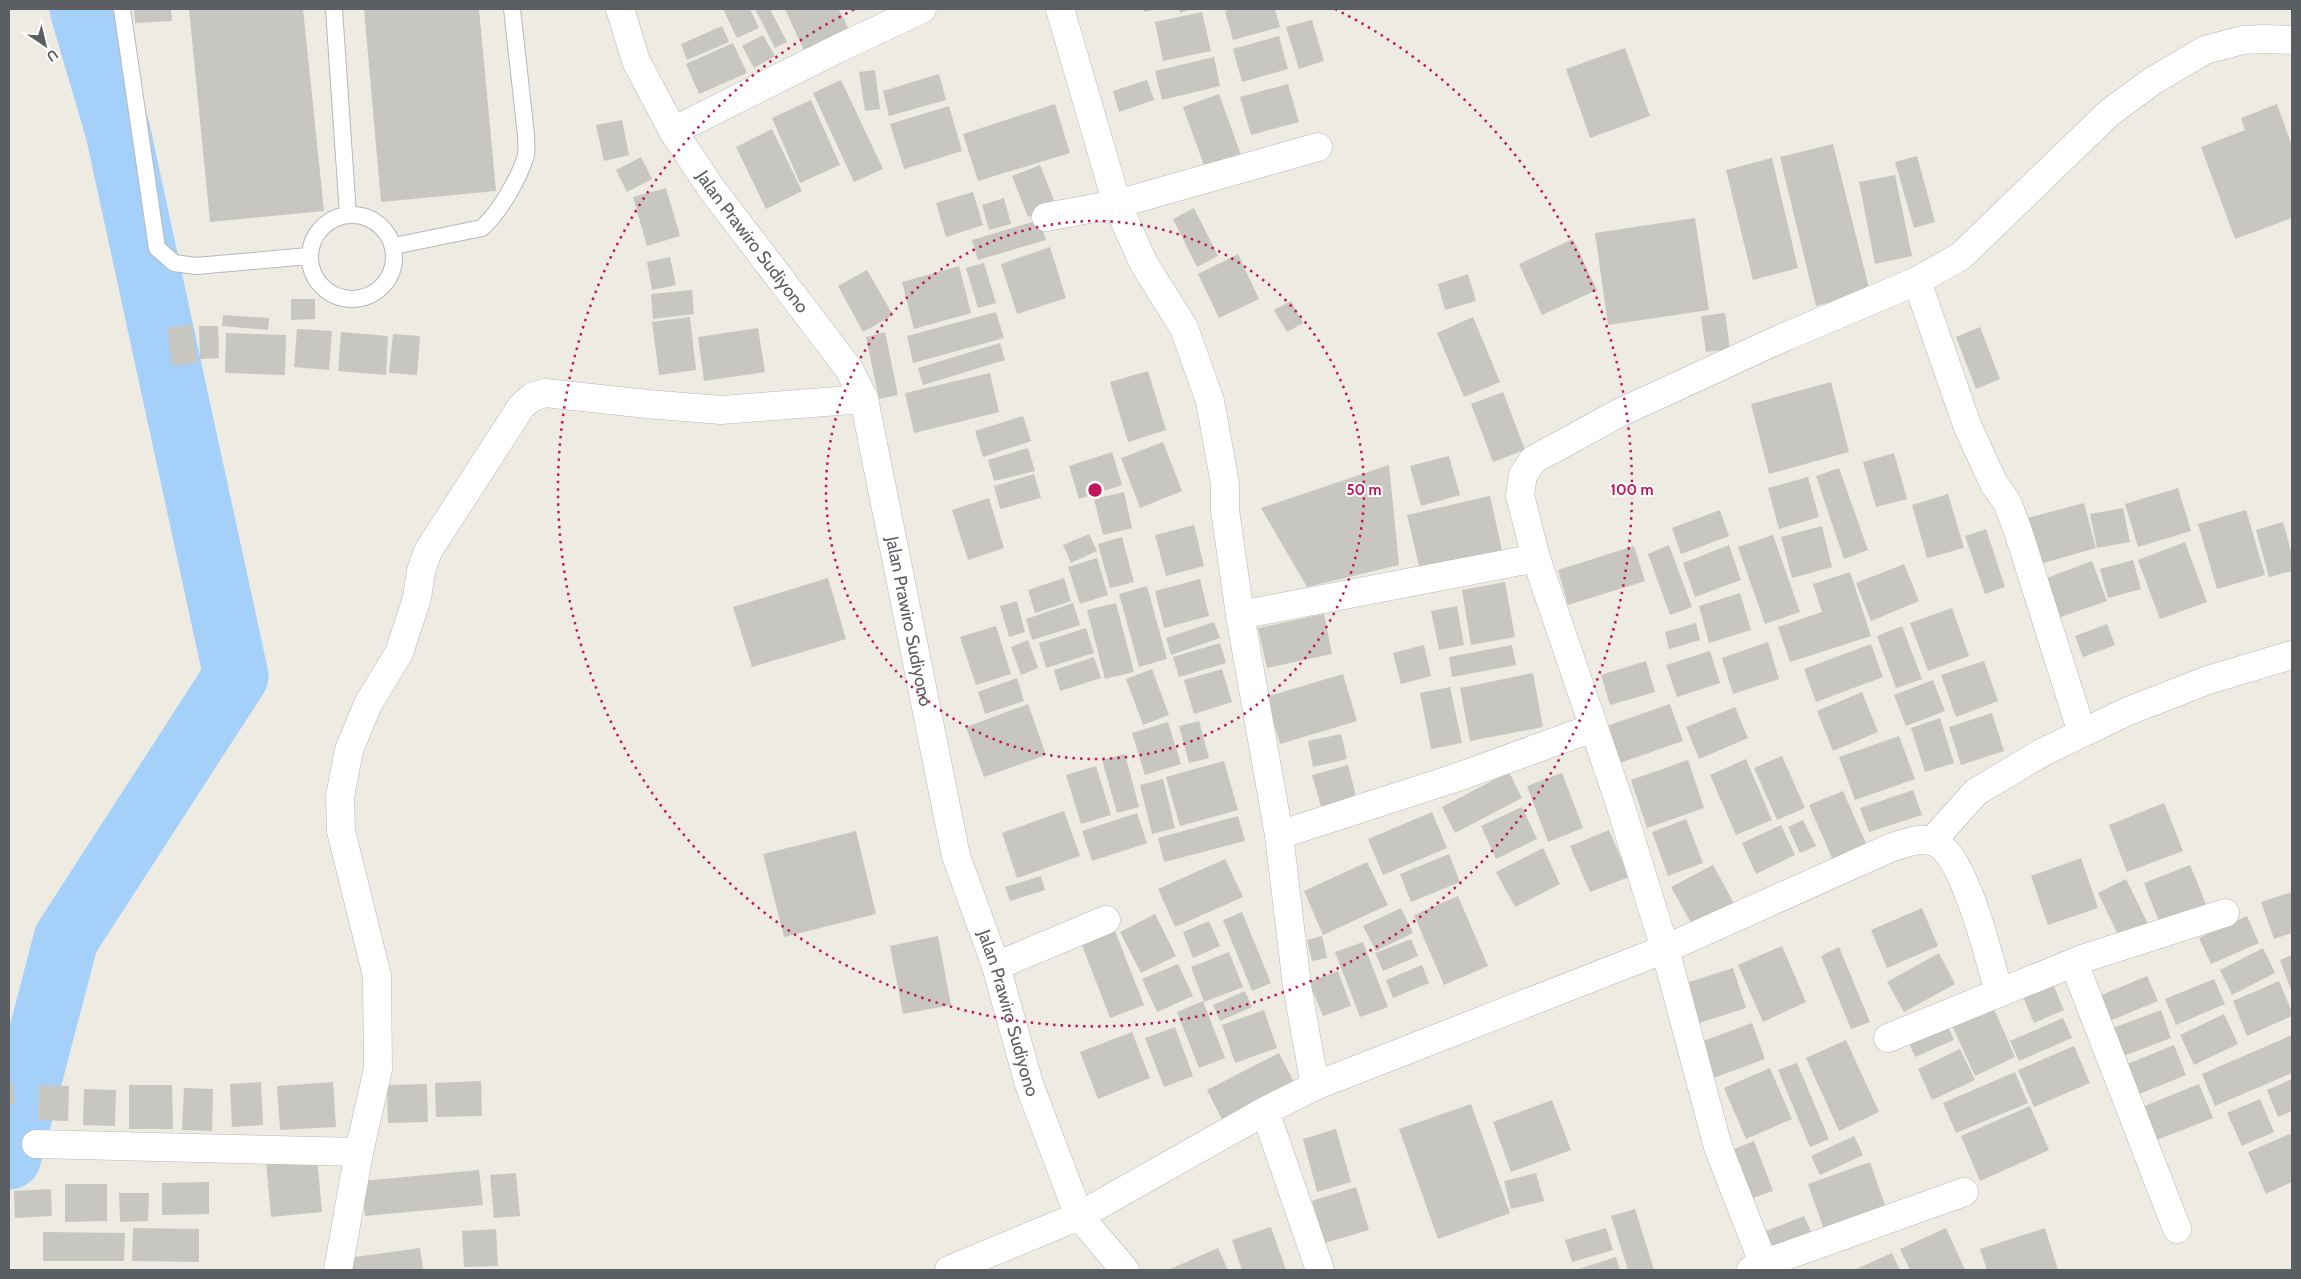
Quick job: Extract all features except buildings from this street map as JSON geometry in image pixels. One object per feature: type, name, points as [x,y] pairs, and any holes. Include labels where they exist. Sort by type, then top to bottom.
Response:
[{"type":"street","name":"Jalan Prawiro Sudiyono","points":[[620,9],[636,61],[673,131],[711,188],[849,369],[864,399],[956,856],[996,966],[1029,1084],[1079,1216],[1125,1270]]},
{"type":"street","points":[[673,131],[837,48],[922,9]]},
{"type":"street","points":[[1060,9],[1117,204],[1144,264],[1184,328],[1210,401],[1224,484],[1240,616],[1279,836],[1297,986],[1315,1086]]},
{"type":"street","points":[[1964,1192],[1760,1268],[1718,1148],[1664,949],[1619,801],[1536,558],[1520,495],[1523,475],[1533,460],[1619,413],[1782,338],[1917,281],[1961,256],[2109,113],[2150,82],[2205,50],[2225,44],[2263,38],[2292,40]]},
{"type":"street","points":[[1046,217],[1117,204],[1318,147]]},
{"type":"street","points":[[1917,281],[1967,425],[1994,484],[2007,502],[2018,531],[2082,733]]},
{"type":"street","points":[[338,1270],[359,1152],[378,1069],[377,976],[341,831],[340,796],[349,750],[368,704],[399,653],[417,598],[428,551],[521,407],[532,397],[545,393],[721,410],[864,399]]},
{"type":"street","points":[[1240,616],[1536,558]]},
{"type":"street","points":[[1932,841],[1976,792],[2043,752],[2126,712],[2208,680],[2292,655]]},
{"type":"street","points":[[1279,836],[1455,778],[1593,728]]},
{"type":"street","points":[[949,1270],[1079,1216],[1265,1111],[1315,1086],[1664,949],[1890,848],[1912,840],[1932,841],[1946,850],[1955,863],[1970,898],[1999,993]]},
{"type":"street","points":[[1888,1038],[2074,963],[2225,913]]},
{"type":"street","points":[[996,966],[1106,920]]},
{"type":"street","points":[[2074,963],[2177,1229]]},
{"type":"street","points":[[1265,1111],[1320,1270]]},
{"type":"street","points":[[36,1144],[359,1152]]},
{"type":"lane","points":[[122,9],[157,248],[174,263],[196,266],[309,256]]},
{"type":"lane","points":[[334,9],[348,215]]},
{"type":"lane","points":[[394,246],[482,228],[490,221],[514,184],[526,154],[526,135],[512,9]]},
{"type":"lane","points":[[348,215],[371,219],[381,226],[394,246],[395,259],[387,282],[368,297],[356,300],[333,296],[323,289],[310,268],[309,256],[311,244],[325,224],[348,215]]},
{"type":"waterway","points":[[9,1157],[66,939],[236,676],[118,132],[82,9]]}]
